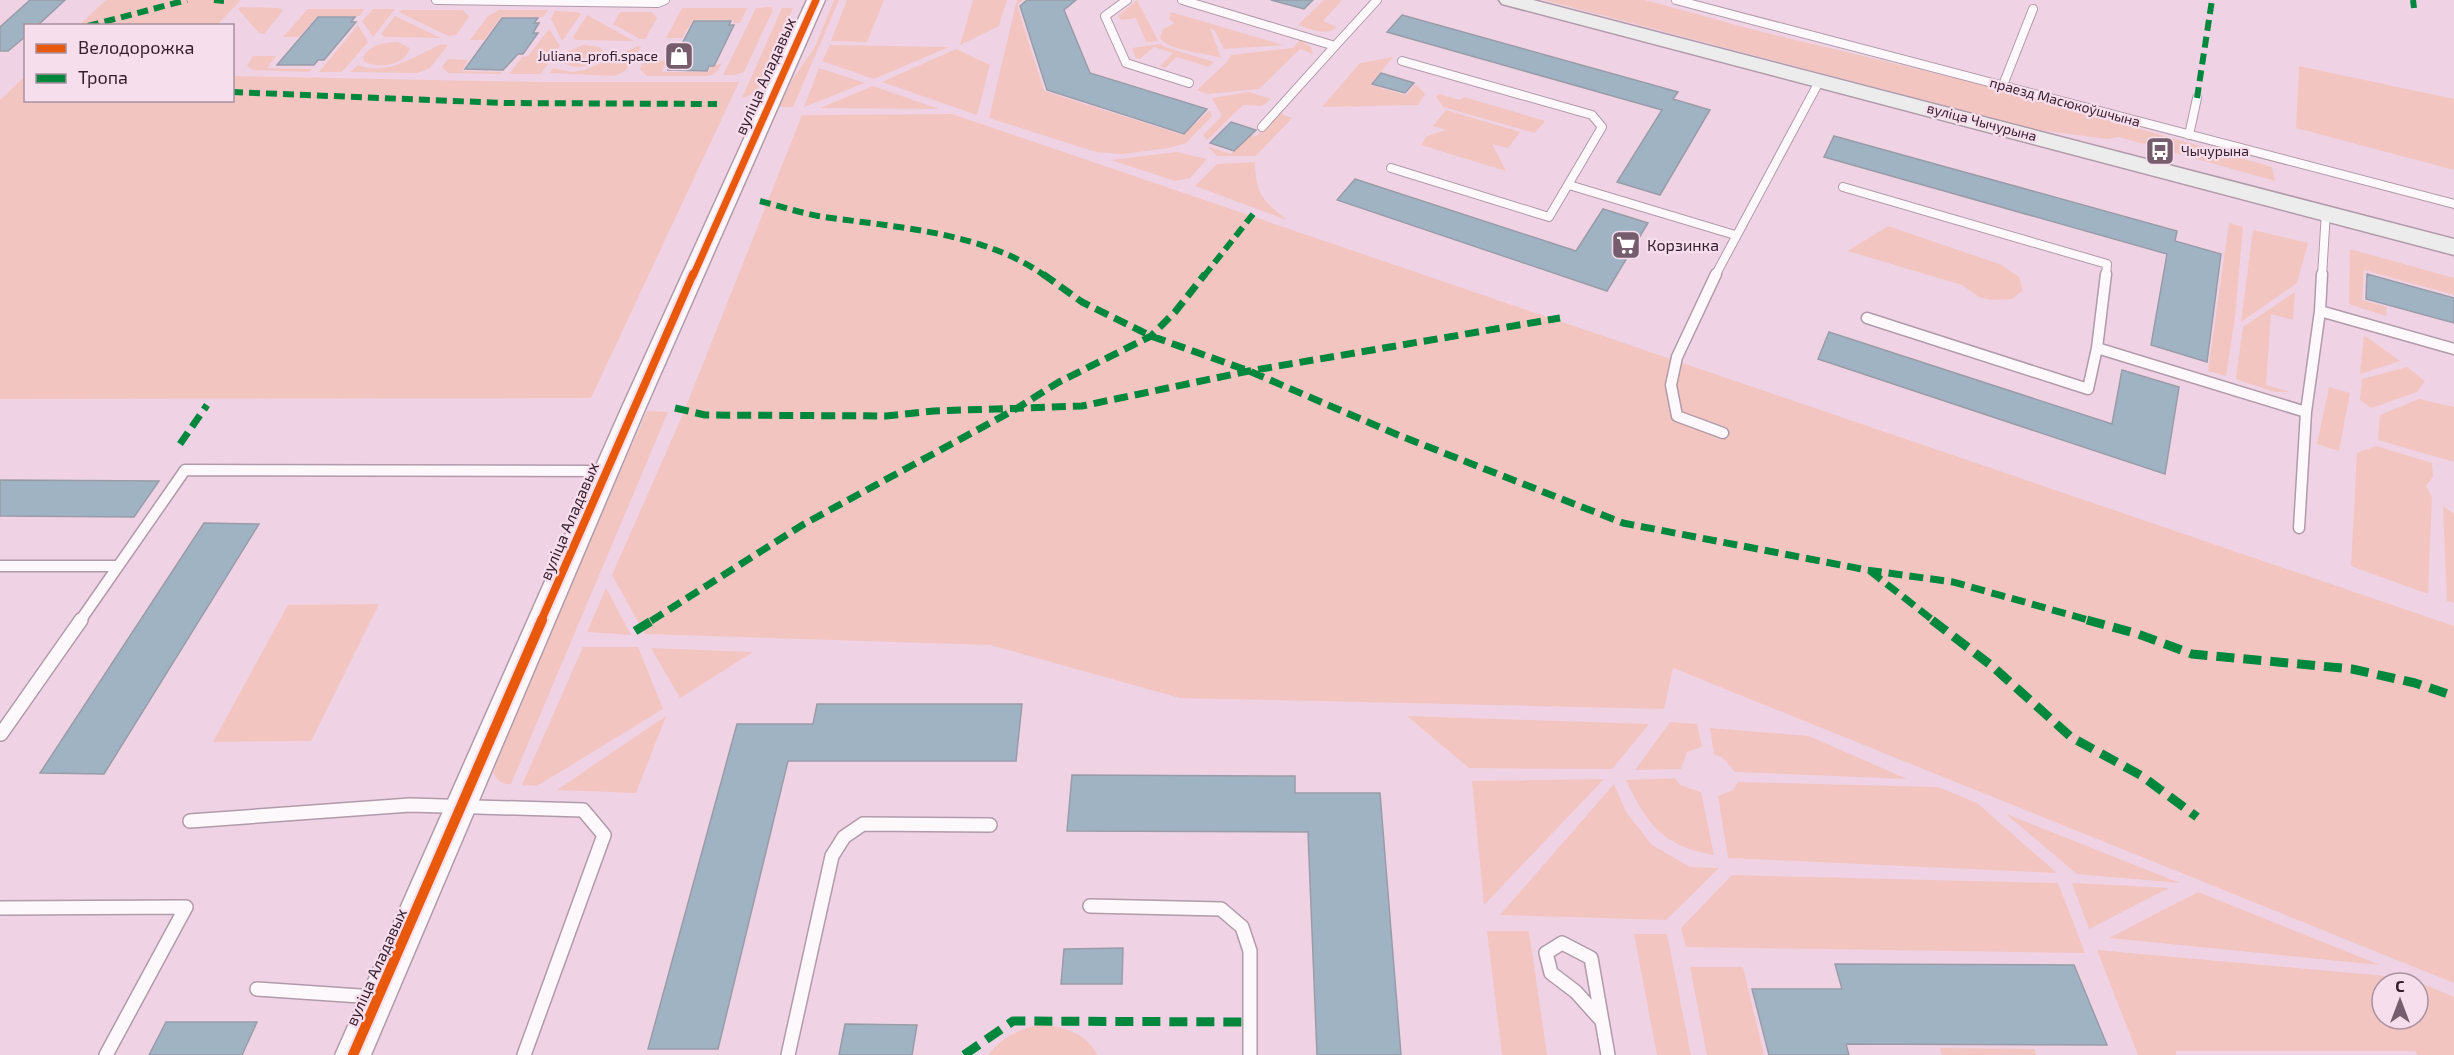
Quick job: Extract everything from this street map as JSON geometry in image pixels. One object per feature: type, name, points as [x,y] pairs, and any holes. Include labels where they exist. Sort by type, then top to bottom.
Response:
[{"type":"main road","name":"вуліца Чычурына","points":[[1509,0],[2454,247]]},
{"type":"street","name":"вуліца Аладавых","points":[[353,1055],[607,471],[816,0]]},
{"type":"lane","points":[[436,0],[658,3],[665,0]]},
{"type":"lane","points":[[1127,0],[1105,16],[1126,63],[1189,82]]},
{"type":"lane","points":[[1182,0],[1335,46]]},
{"type":"lane","points":[[1262,127],[1377,0]]},
{"type":"lane","name":"праезд Масюкоўшчына","points":[[1676,0],[2454,204]]},
{"type":"lane","points":[[2003,85],[2033,9]]},
{"type":"lane","points":[[1391,168],[1549,217],[1602,127],[1592,115],[1402,61]]},
{"type":"lane","points":[[1723,433],[1677,416],[1671,384],[1677,357],[1735,235],[1820,80]]},
{"type":"lane","points":[[2189,135],[2197,98]]},
{"type":"lane","points":[[1569,184],[1735,235]]},
{"type":"lane","points":[[1843,186],[2107,264],[2097,348],[2088,389],[1867,318]]},
{"type":"lane","points":[[2299,528],[2306,412],[2320,311],[2326,212]]},
{"type":"lane","points":[[2320,311],[2454,349]]},
{"type":"lane","points":[[2097,348],[2306,412]]},
{"type":"lane","points":[[1,734],[185,470],[607,471]]},
{"type":"lane","points":[[0,566],[118,566]]},
{"type":"lane","points":[[190,821],[410,805],[583,810],[604,835],[524,1055]]},
{"type":"lane","points":[[788,1055],[832,856],[839,840],[863,824],[990,825]]},
{"type":"lane","points":[[0,908],[186,906],[106,1055]]},
{"type":"lane","points":[[1090,906],[1221,909],[1242,927],[1250,951],[1250,1055]]},
{"type":"lane","points":[[1602,1021],[1576,992],[1551,973],[1546,953],[1562,943],[1591,958],[1608,1055]]},
{"type":"lane","points":[[257,988],[379,997]]},
{"type":"shaded area","points":[[106,0],[241,0],[218,24],[80,24]]},
{"type":"shaded area","points":[[834,0],[839,0],[793,107],[779,107],[794,77],[815,47]]},
{"type":"shaded area","points":[[847,0],[884,0],[867,42],[831,41]]},
{"type":"shaded area","points":[[973,0],[1007,0],[999,26],[960,45]]},
{"type":"shaded area","points":[[1017,0],[1023,0],[1018,4],[1018,8],[1044,91],[1183,135],[1210,110],[1212,116],[1186,143],[1169,148],[1123,154],[1096,152],[989,118]]},
{"type":"shaded area","points":[[1137,0],[1158,41],[1146,42],[1136,18],[1121,20],[1118,16]]},
{"type":"shaded area","points":[[1324,0],[1342,0],[1323,21],[1337,27],[1324,32],[1298,25]]},
{"type":"shaded area","points":[[1544,0],[1645,0],[1758,31],[2006,90],[2272,167],[2275,181],[2119,137],[2108,139],[2038,130]]},
{"type":"shaded area","points":[[240,7],[279,8],[283,11],[264,34],[259,33],[238,9]]},
{"type":"shaded area","points":[[771,7],[773,10],[744,72],[723,75],[756,8]]},
{"type":"shaded area","points":[[682,8],[747,8],[740,23],[733,23],[734,20],[693,20],[682,38],[666,38]]},
{"type":"shaded area","points":[[782,8],[793,8],[757,92],[742,98]]},
{"type":"shaded area","points":[[308,9],[365,9],[359,16],[317,16],[299,37],[283,37]]},
{"type":"shaded area","points":[[373,9],[395,9],[373,37],[362,21]]},
{"type":"shaded area","points":[[402,10],[463,10],[469,17],[456,35],[448,36],[399,12]]},
{"type":"shaded area","points":[[499,10],[548,10],[543,17],[501,17],[484,40],[470,40],[488,16]]},
{"type":"shaded area","points":[[555,11],[581,14],[562,41],[551,19]]},
{"type":"shaded area","points":[[620,12],[652,12],[657,18],[645,39],[640,39],[613,24]]},
{"type":"shaded area","points":[[1171,12],[1283,45],[1224,49],[1215,31],[1210,28],[1221,58],[1178,48],[1160,38],[1163,29],[1175,23],[1169,19]]},
{"type":"shaded area","points":[[587,15],[634,41],[576,40],[573,37]]},
{"type":"shaded area","points":[[395,16],[441,38],[385,37],[381,34]]},
{"type":"shaded area","points":[[358,25],[368,42],[342,72],[319,72]]},
{"type":"shaded area","points":[[549,29],[560,46],[541,74],[509,74],[522,57],[528,56]]},
{"type":"shaded area","points":[[1300,40],[1311,47],[1313,54],[1300,49],[1259,89],[1207,94],[1197,90],[1227,62],[1231,55],[1293,48]]},
{"type":"shaded area","points":[[398,42],[410,48],[407,54],[397,62],[376,65],[364,61],[363,57],[373,47]]},
{"type":"shaded area","points":[[442,44],[448,45],[430,68],[417,73],[350,72],[358,65],[369,68],[390,67]]},
{"type":"shaded area","points":[[1160,44],[1214,62],[1209,67],[1177,57],[1165,68],[1160,66],[1173,53],[1154,47],[1140,59],[1136,58],[1132,48]]},
{"type":"shaded area","points":[[583,45],[600,47],[604,53],[601,58],[586,66],[563,63],[561,60],[564,53]]},
{"type":"shaded area","points":[[830,45],[949,47],[874,79],[822,61]]},
{"type":"shaded area","points":[[638,46],[641,47],[625,71],[614,76],[550,73],[553,68],[572,72],[585,70]]},
{"type":"shaded area","points":[[956,49],[990,65],[977,115],[882,82]]},
{"type":"shaded area","points":[[253,56],[276,56],[267,68],[312,69],[309,72],[253,70],[247,66]]},
{"type":"shaded area","points":[[1393,57],[1370,85],[1406,95],[1416,84],[1425,94],[1418,105],[1322,107],[1360,63]]},
{"type":"shaded area","points":[[448,59],[468,60],[462,71],[502,72],[500,74],[448,73],[442,67]]},
{"type":"shaded area","points":[[643,60],[666,61],[662,72],[708,72],[711,67],[722,63],[715,74],[707,76],[647,76],[640,69]]},
{"type":"shaded area","points":[[2299,66],[2454,99],[2454,170],[2296,128]]},
{"type":"shaded area","points":[[819,68],[865,83],[804,107]]},
{"type":"shaded area","points":[[234,76],[540,82],[739,82],[591,398],[0,399],[0,100],[24,77],[24,102],[234,102]]},
{"type":"shaded area","points":[[873,86],[939,109],[820,108]]},
{"type":"shaded area","points":[[1249,92],[1271,99],[1262,106],[1243,105],[1207,140],[1203,135],[1222,116],[1212,98]]},
{"type":"shaded area","points":[[1439,94],[1460,100],[1464,97],[1545,121],[1535,133],[1443,107],[1436,96]]},
{"type":"shaded area","points":[[1446,110],[1520,132],[1508,148],[1492,144],[1506,171],[1421,145],[1427,136],[1446,130],[1433,126]]},
{"type":"shaded area","points":[[1279,113],[1292,118],[1256,156],[1217,156],[1207,146],[1231,154],[1249,135],[1257,136]]},
{"type":"shaded area","points":[[952,114],[2454,626],[2454,983],[2430,973],[2430,971],[2424,971],[1673,668],[1664,709],[1180,698],[990,645],[645,634],[612,575],[683,414],[802,115]]},
{"type":"shaded area","points":[[1177,152],[1207,159],[1190,178],[1175,181],[1111,160]]},
{"type":"shaded area","points":[[1255,162],[1257,183],[1262,196],[1287,220],[1195,186],[1217,164]]},
{"type":"shaded area","points":[[2229,223],[2243,227],[2235,317],[2226,376],[2208,371]]},
{"type":"shaded area","points":[[1888,226],[2002,265],[2019,277],[2023,290],[2012,299],[1991,300],[1979,297],[1962,285],[1848,251]]},
{"type":"shaded area","points":[[2253,230],[2308,243],[2297,283],[2241,322]]},
{"type":"shaded area","points":[[2350,249],[2454,278],[2454,295],[2364,270],[2362,300],[2387,307],[2386,316],[2349,304]]},
{"type":"shaded area","points":[[2295,292],[2293,320],[2271,314],[2266,385],[2290,392],[2275,392],[2238,380],[2236,377],[2243,327]]},
{"type":"shaded area","points":[[2364,335],[2400,361],[2360,374]]},
{"type":"shaded area","points":[[2407,367],[2425,381],[2417,392],[2371,408],[2360,400],[2362,379]]},
{"type":"shaded area","points":[[2329,387],[2350,393],[2339,451],[2317,444]]},
{"type":"shaded area","points":[[2419,399],[2454,407],[2454,462],[2378,440],[2380,415]]},
{"type":"shaded area","points":[[647,411],[668,412],[511,784],[502,783],[493,773],[538,659]]},
{"type":"shaded area","points":[[2376,446],[2432,463],[2433,477],[2426,486],[2432,497],[2428,594],[2351,566],[2357,453]]},
{"type":"shaded area","points":[[2443,506],[2454,514],[2454,603],[2447,601]]},
{"type":"shaded area","points":[[606,588],[631,635],[587,632]]},
{"type":"shaded area","points":[[379,604],[311,741],[213,742],[288,605]]},
{"type":"shaded area","points":[[583,647],[638,647],[663,709],[537,786],[522,785]]},
{"type":"shaded area","points":[[651,648],[753,652],[680,698]]},
{"type":"shaded area","points":[[666,716],[636,793],[557,790]]},
{"type":"shaded area","points":[[1407,716],[1649,724],[1612,769],[1469,768]]},
{"type":"shaded area","points":[[1670,722],[1697,724],[1702,747],[1687,752],[1681,769],[1635,770]]},
{"type":"shaded area","points":[[1710,728],[1809,736],[1907,779],[1735,772],[1723,758],[1714,754]]},
{"type":"shaded area","points":[[1675,778],[1680,785],[1701,792],[1714,855],[1682,846],[1659,831],[1642,810],[1626,780]]},
{"type":"shaded area","points":[[1604,779],[1484,905],[1472,781]]},
{"type":"shaded area","points":[[1738,782],[1938,787],[1977,803],[2057,873],[1728,858],[1718,796],[1733,790]]},
{"type":"shaded area","points":[[1614,784],[1626,812],[1652,845],[1690,867],[1719,868],[1666,920],[1500,915]]},
{"type":"shaded area","points":[[2006,814],[2180,883],[2077,874]]},
{"type":"shaded area","points":[[1732,875],[2058,883],[2085,953],[1686,947],[1681,928]]},
{"type":"shaded area","points":[[2072,883],[2169,888],[2089,929]]},
{"type":"shaded area","points":[[2198,892],[2380,965],[2109,938]]},
{"type":"shaded area","points":[[1487,931],[1529,931],[1547,1055],[1502,1055]]},
{"type":"shaded area","points":[[1634,934],[1667,934],[1691,1055],[1657,1055]]},
{"type":"shaded area","points":[[2097,950],[2370,974],[2370,1031],[2430,1031],[2430,987],[2454,997],[2454,1055],[2418,1055],[2415,1051],[2176,1051],[2176,1055],[2138,1055]]},
{"type":"shaded area","points":[[1690,967],[1743,967],[1764,1055],[1707,1055]]},
{"type":"shaded area","points":[[1040,1024],[1073,1032],[1087,1041],[1097,1055],[988,1055],[999,1043],[1011,1035]]},
{"type":"shaded area","points":[[1940,1048],[2034,1049],[2036,1055],[1942,1055]]},
{"type":"building","points":[[30,0],[65,0],[39,24],[24,24],[24,38],[8,51],[0,51],[0,27]]},
{"type":"building","points":[[1027,0],[1076,0],[1064,10],[1090,73],[1207,109],[1184,134],[1047,90],[1020,6]]},
{"type":"building","points":[[1271,0],[1313,0],[1304,9]]},
{"type":"building","points":[[1402,15],[1678,92],[1673,99],[1710,110],[1660,195],[1617,182],[1662,110],[1387,32]]},
{"type":"building","points":[[318,17],[355,17],[351,22],[356,22],[324,60],[318,60],[314,65],[277,65]]},
{"type":"building","points":[[502,18],[538,18],[534,23],[539,23],[533,33],[538,33],[523,54],[518,54],[503,70],[465,69]]},
{"type":"building","points":[[694,21],[731,21],[729,25],[734,25],[714,66],[709,66],[707,71],[668,70]]},
{"type":"building","points":[[1381,73],[1414,83],[1405,93],[1372,84]]},
{"type":"building","points":[[1231,122],[1256,130],[1234,151],[1210,143]]},
{"type":"building","points":[[1834,136],[2177,231],[2175,241],[2221,254],[2207,362],[2151,345],[2167,254],[1824,157]]},
{"type":"building","points":[[1355,179],[1576,251],[1603,209],[1648,223],[1607,291],[1337,200]]},
{"type":"building","points":[[2367,274],[2454,298],[2454,323],[2366,299]]},
{"type":"building","points":[[1829,332],[2112,424],[2122,370],[2179,387],[2165,474],[1818,359]]},
{"type":"building","points":[[0,480],[159,481],[134,517],[0,516]]},
{"type":"building","points":[[204,523],[259,524],[104,774],[40,773]]},
{"type":"building","points":[[817,704],[1022,704],[1016,761],[788,761],[718,1049],[648,1049],[737,724],[813,724]]},
{"type":"building","points":[[1072,775],[1295,776],[1295,793],[1380,793],[1401,1055],[1317,1055],[1308,832],[1067,831]]},
{"type":"building","points":[[1123,948],[1122,984],[1061,984],[1064,949]]},
{"type":"building","points":[[1835,964],[2074,965],[2107,1045],[1846,1044],[1849,1055],[1769,1055],[1752,989],[1842,989]]},
{"type":"building","points":[[166,1022],[257,1022],[242,1055],[149,1055]]},
{"type":"building","points":[[845,1024],[917,1025],[912,1055],[839,1055]]},
{"type":"marked path","points":[[96,24],[187,0]]},
{"type":"marked path","points":[[214,0],[224,1]]},
{"type":"marked path","points":[[2197,98],[2212,0]]},
{"type":"marked path","points":[[2413,0],[2414,8]]},
{"type":"marked path","points":[[234,92],[504,103],[717,104]]},
{"type":"marked path","points":[[760,201],[814,215],[926,232],[993,249],[1035,268],[1082,302],[1151,336],[1249,371],[1398,435],[1623,523],[1867,570],[1953,582],[2138,634],[2192,654],[2352,669],[2415,683],[2454,696]]},
{"type":"marked path","points":[[635,631],[804,524],[1014,410],[1059,382],[1151,336],[1175,312],[1254,213]]},
{"type":"marked path","points":[[675,408],[705,415],[886,416],[934,411],[1082,406],[1249,371],[1560,318]]},
{"type":"marked path","points":[[180,444],[207,405]]},
{"type":"marked path","points":[[1870,571],[1992,666],[2029,702],[2071,737],[2142,776],[2197,817]]},
{"type":"marked path","points":[[964,1055],[1013,1021],[1250,1022]]},
{"type":"cycle path","points":[[353,1055],[634,407],[816,0]]},
{"type":"place","name":"Juliana_profi.space","points":[[679,56]]},
{"type":"place","name":"Чычурына","points":[[2160,151]]},
{"type":"place","name":"Корзинка","points":[[1626,245]]}]
